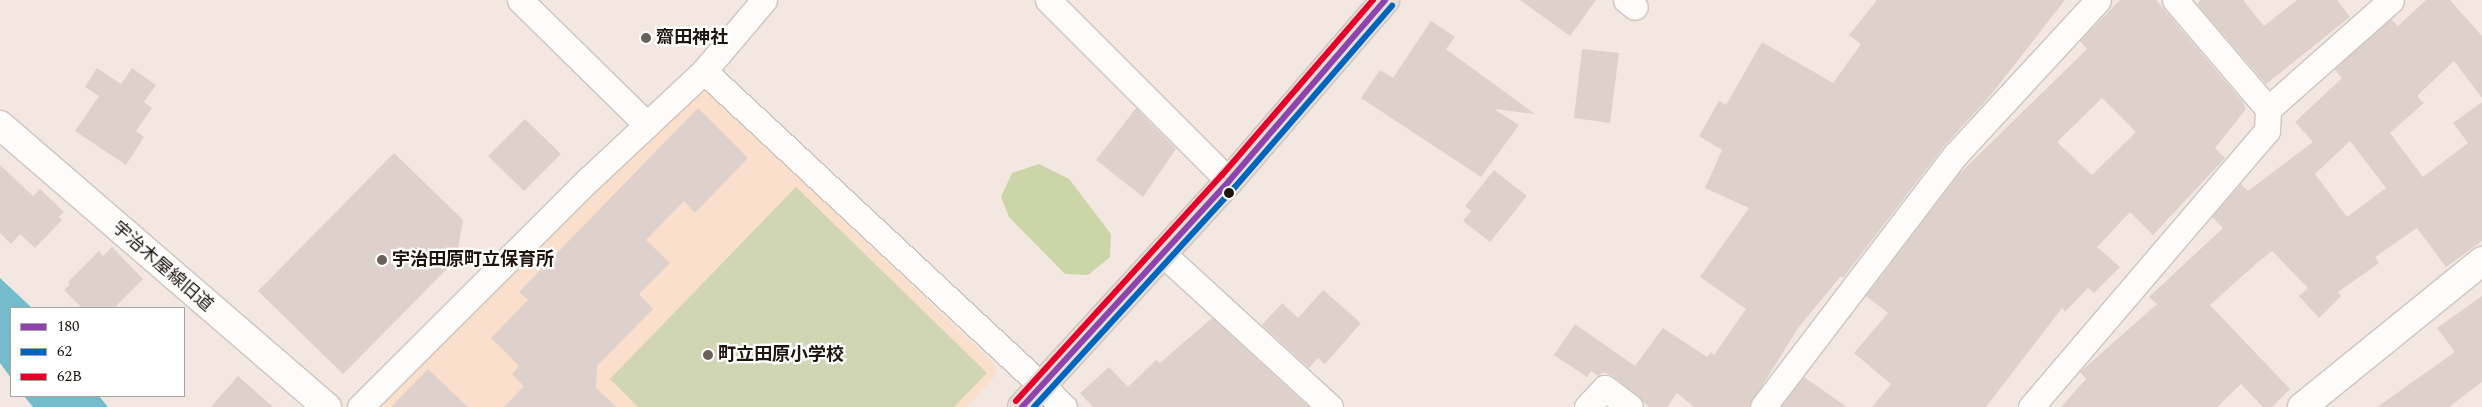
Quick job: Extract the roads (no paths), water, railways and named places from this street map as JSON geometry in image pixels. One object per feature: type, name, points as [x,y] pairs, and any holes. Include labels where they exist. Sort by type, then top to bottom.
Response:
[{"type":"highway","points":[[1022,407],[1229,181],[1385,0]]},
{"type":"street","points":[[520,0],[647,125]]},
{"type":"street","points":[[360,407],[704,71],[764,0]]},
{"type":"street","points":[[1048,0],[1229,181]]},
{"type":"street","points":[[1763,407],[1956,154],[2098,0]]},
{"type":"street","points":[[2031,407],[2267,132],[2268,109],[2175,0]]},
{"type":"street","points":[[2268,109],[2391,0]]},
{"type":"street","points":[[704,71],[1064,407]]},
{"type":"street","name":"宇治木屋線旧道","points":[[0,125],[327,407]]},
{"type":"street","points":[[1162,253],[1330,407]]},
{"type":"street","points":[[2302,407],[2482,260]]},
{"type":"street","points":[[1587,407],[1604,388],[1630,407]]},
{"type":"water","points":[[0,278],[31,307],[10,307],[10,377],[0,363]]},
{"type":"water","points":[[25,397],[100,397],[108,407],[33,407]]},
{"type":"place","name":"齋田神社","points":[[646,38]]},
{"type":"place","name":"宇治田原町立保育所","points":[[382,260]]},
{"type":"place","name":"町立田原小学校","points":[[708,355]]}]
